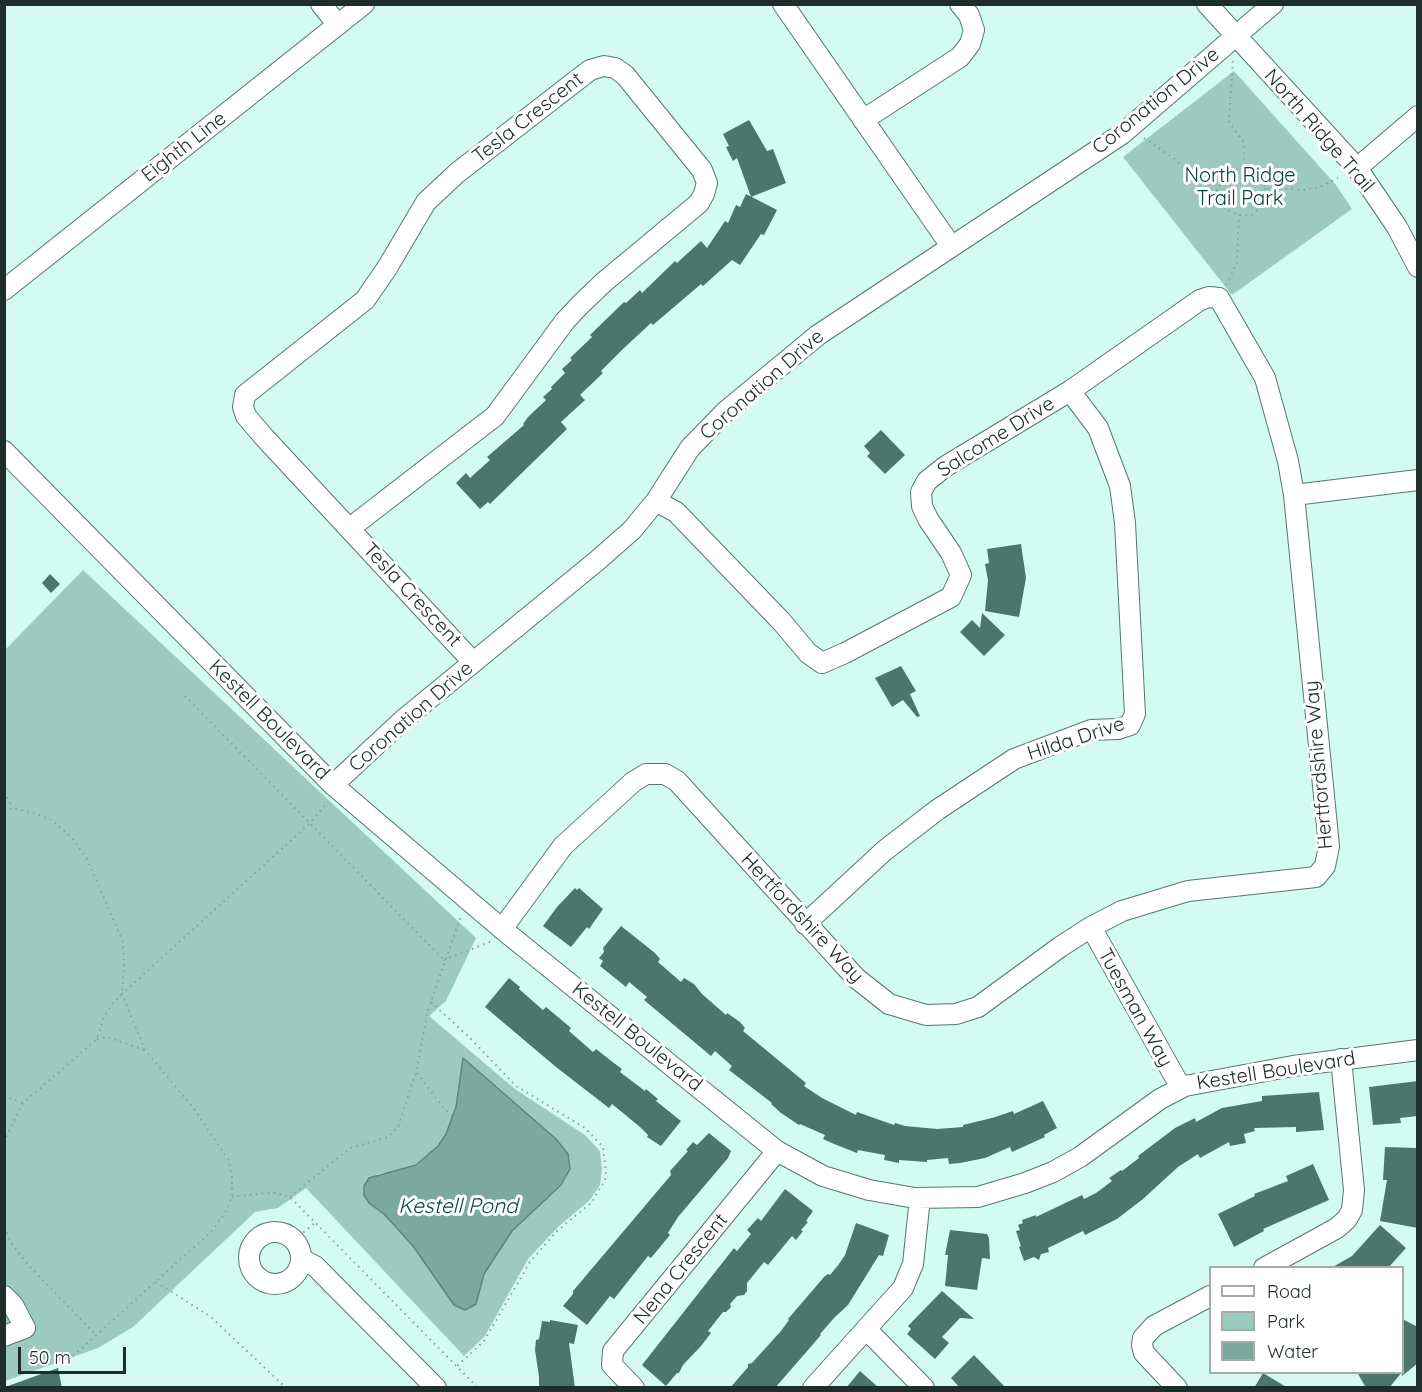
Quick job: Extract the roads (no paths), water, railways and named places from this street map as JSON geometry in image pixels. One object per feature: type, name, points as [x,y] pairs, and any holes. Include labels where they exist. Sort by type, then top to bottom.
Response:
[{"type":"street","points":[[321,4],[338,25]]},
{"type":"street","name":"Eighth Line","points":[[4,290],[364,4]]},
{"type":"street","points":[[783,4],[951,246]]},
{"type":"street","points":[[863,120],[960,57],[970,44],[974,30],[969,15],[960,4]]},
{"type":"street","name":"North Ridge Trail","points":[[1207,4],[1357,168],[1396,227],[1418,267]]},
{"type":"street","name":"Coronation Drive","points":[[332,792],[403,720],[598,561],[632,530],[656,501],[690,448],[726,411],[818,335],[1122,134],[1273,4]]},
{"type":"street","name":"Tesla Crescent","points":[[350,528],[495,416],[565,321],[580,305],[604,282],[699,203],[707,183],[702,170],[625,75],[615,68],[604,66],[590,70],[457,173],[426,202],[365,300],[245,395],[243,407],[246,416],[473,662]]},
{"type":"street","points":[[1357,168],[1418,116]]},
{"type":"street","name":"Salcome Drive","points":[[656,501],[676,512],[781,621],[808,653],[822,663],[951,597],[961,575],[951,553],[922,506],[921,492],[927,480],[946,466],[1070,391],[1200,300],[1209,297],[1219,298]]},
{"type":"street","name":"Hertfordshire Way","points":[[497,935],[563,846],[633,782],[646,774],[665,774],[677,781],[855,978],[889,1004],[927,1015],[956,1014],[978,1007],[1060,947],[1091,927],[1131,908],[1188,891],[1314,878],[1319,875],[1325,866],[1329,846],[1294,495],[1288,461],[1264,378],[1219,298]]},
{"type":"street","name":"Hilda Drive","points":[[805,924],[884,851],[937,810],[1014,759],[1091,730],[1119,729],[1130,725],[1135,714],[1125,523],[1120,486],[1098,428],[1070,391]]},
{"type":"street","name":"Kestell Boulevard","points":[[4,451],[332,792],[497,935],[777,1151],[823,1176],[869,1190],[920,1198],[978,1197],[1053,1172],[1080,1157],[1160,1099],[1180,1088],[1251,1073],[1418,1050]]},
{"type":"street","points":[[1294,495],[1418,480]]},
{"type":"street","name":"Tuesman Way","points":[[1091,927],[1180,1088]]},
{"type":"street","points":[[1268,1266],[1337,1228],[1347,1219],[1352,1210],[1354,1190],[1341,1059]]},
{"type":"street","name":"Nena Crescent","points":[[634,1388],[612,1365],[613,1351],[777,1151]]},
{"type":"street","points":[[813,1388],[903,1288],[909,1276],[914,1254],[920,1198]]},
{"type":"street","points":[[278,1232],[294,1240],[301,1259],[295,1275],[288,1281],[270,1284],[255,1276],[250,1268],[249,1259],[250,1250],[261,1236],[278,1232]]},
{"type":"street","points":[[301,1259],[315,1266],[436,1388]]},
{"type":"street","points":[[4,1296],[13,1305],[25,1328],[4,1336]]},
{"type":"street","points":[[1177,1388],[1144,1353],[1143,1338],[1155,1326],[1209,1297]]},
{"type":"street","points":[[866,1329],[924,1388]]},
{"type":"water","name":"Kestell Pond","points":[[463,1058],[556,1139],[568,1154],[570,1169],[561,1185],[512,1231],[484,1274],[476,1304],[465,1310],[454,1305],[413,1246],[384,1214],[369,1203],[364,1195],[364,1186],[369,1178],[416,1165],[438,1146],[446,1134],[456,1107]]},
{"type":"park label","name":"North Ridge Trail Park","points":[[1240,188]]}]
